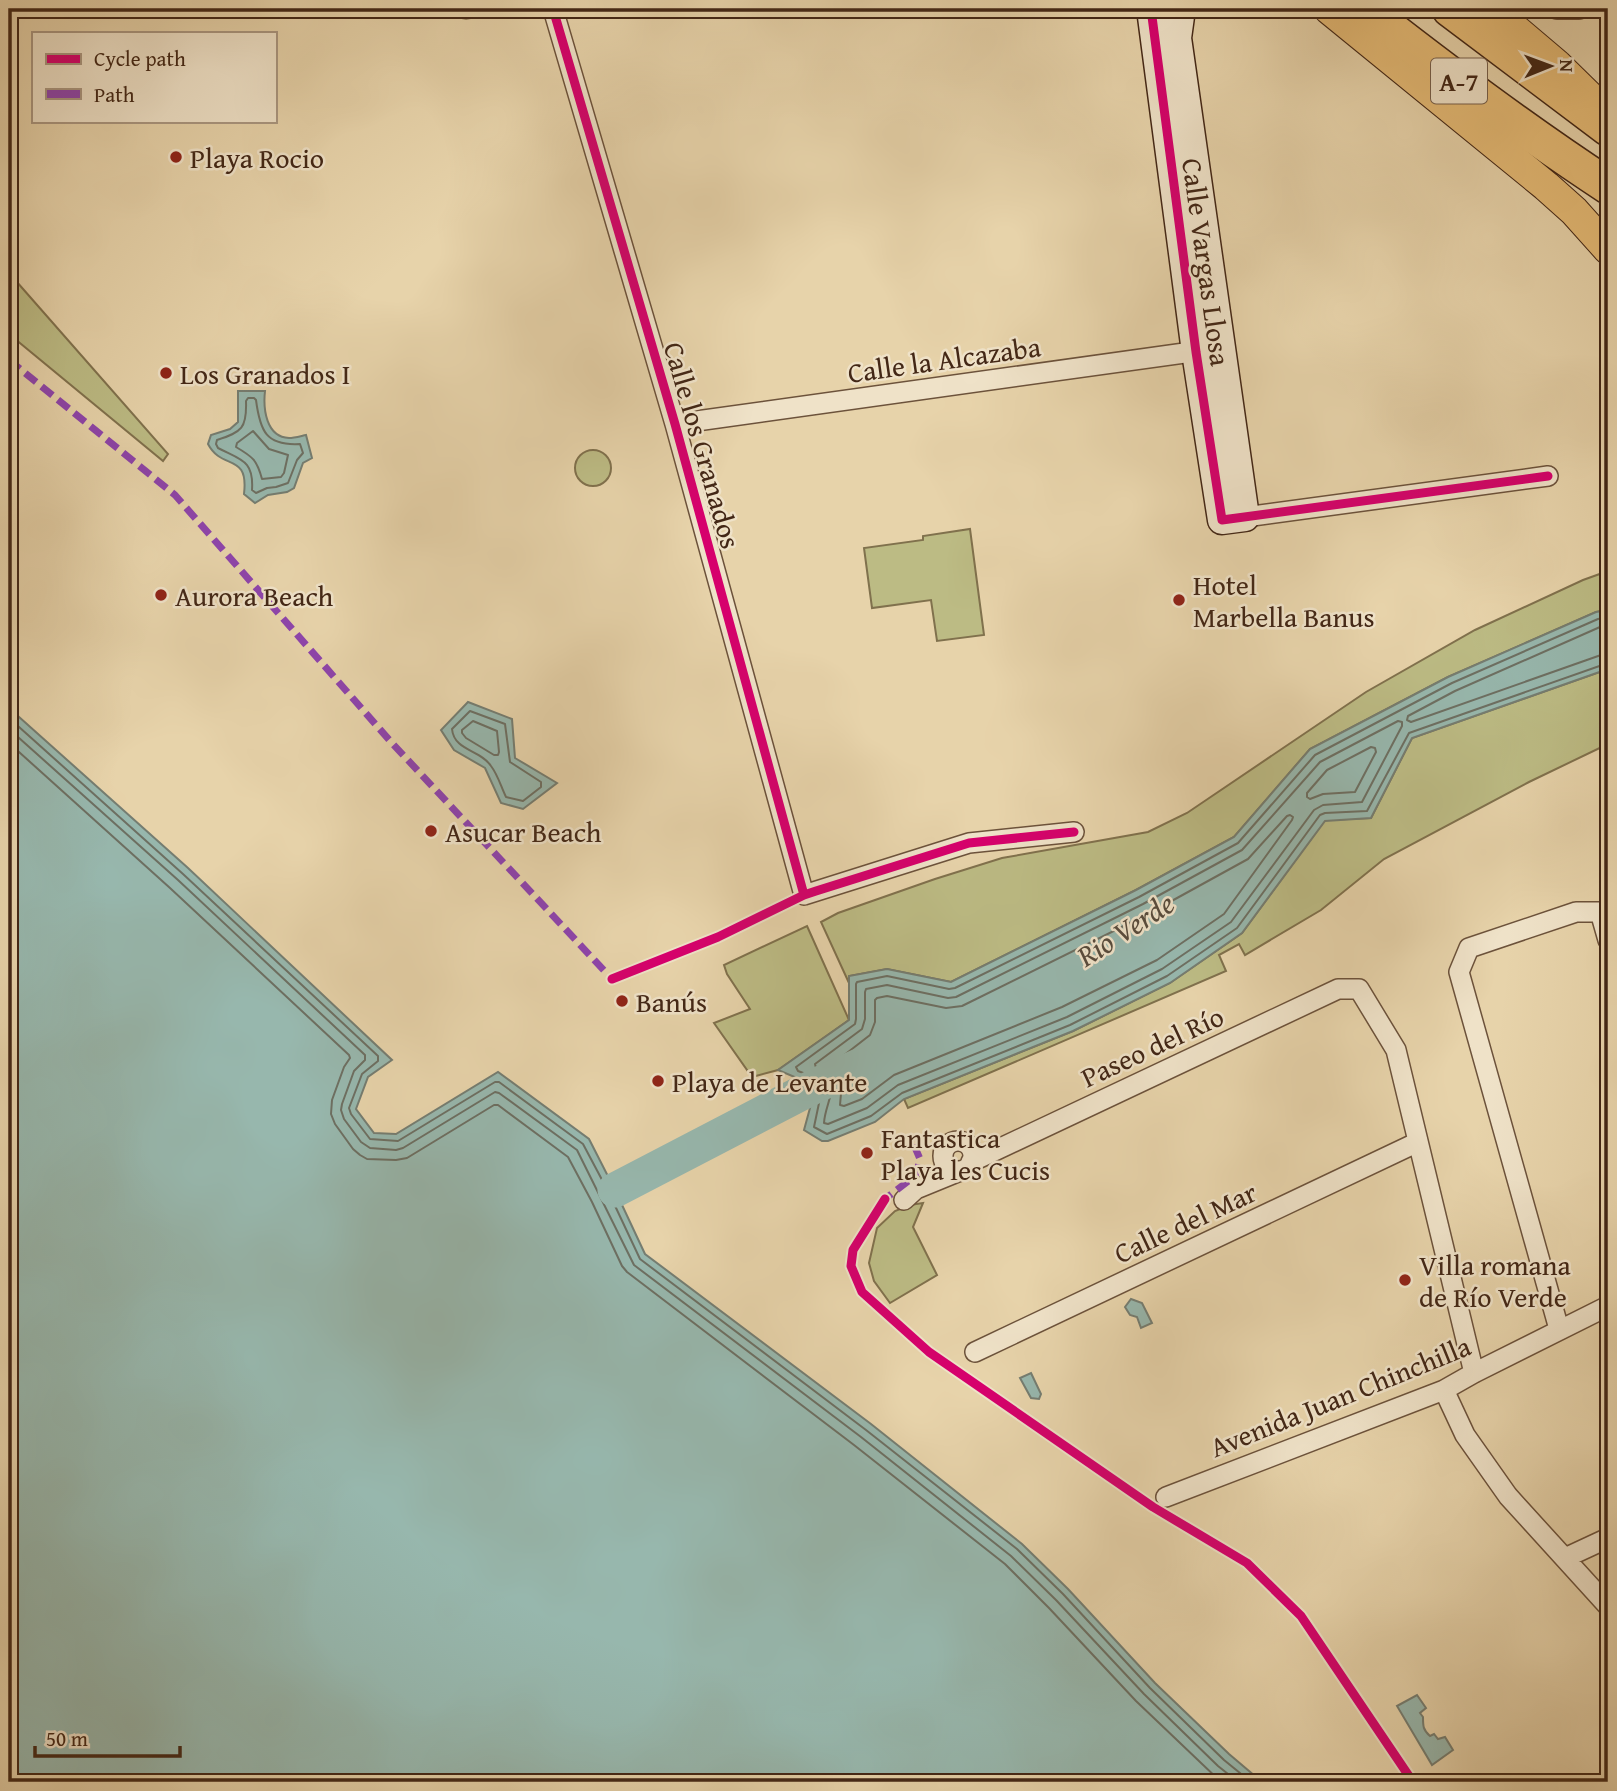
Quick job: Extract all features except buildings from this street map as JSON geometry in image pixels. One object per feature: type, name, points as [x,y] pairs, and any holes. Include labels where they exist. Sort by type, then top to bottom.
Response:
[{"type":"highway","name":"A-7","points":[[1365,9],[1544,144],[1608,186]]},
{"type":"highway","name":"A-7","points":[[1450,9],[1601,116]]},
{"type":"main road","points":[[1329,9],[1546,186],[1574,211],[1608,249]]},
{"type":"main road","points":[[1491,9],[1557,65],[1601,116]]},
{"type":"street","name":"Calle los Granados","points":[[553,9],[675,424],[804,895],[970,843],[1074,832]]},
{"type":"street","name":"Calle Vargas Llosa","points":[[1151,9],[1173,90],[1234,518]]},
{"type":"street","points":[[1556,9],[1579,9]]},
{"type":"street","name":"Calle Vargas Llosa","points":[[1173,90],[1177,10]]},
{"type":"street","name":"Calle la Alcazaba","points":[[675,424],[1208,350]]},
{"type":"street","points":[[1234,518],[1548,475]]},
{"type":"street","points":[[1559,1329],[1459,972],[1469,948],[1576,912],[1600,912],[1608,940]]},
{"type":"street","name":"Paseo del Río","points":[[904,1200],[916,1189],[1338,989],[1359,989],[1396,1050],[1418,1142]]},
{"type":"street","points":[[1418,1142],[1474,1373]]},
{"type":"street","name":"Calle del Mar","points":[[975,1352],[1418,1142]]},
{"type":"street","name":"Avenida Juan Chinchilla","points":[[1166,1497],[1444,1390],[1608,1306]]},
{"type":"street","points":[[1444,1390],[1465,1435],[1508,1496],[1608,1606]]},
{"type":"street","points":[[1565,1558],[1608,1538]]},
{"type":"shaded area","points":[[451,9],[482,9],[466,19]]},
{"type":"shaded area","points":[[9,273],[168,454],[163,461],[9,334]]},
{"type":"shaded area","points":[[593,450],[606,455],[611,468],[606,481],[593,486],[580,481],[575,468],[580,455]]},
{"type":"shaded area","points":[[970,529],[984,635],[937,641],[931,600],[872,608],[864,548],[923,540],[923,536]]},
{"type":"shaded area","points":[[1608,571],[1608,610],[1596,612],[1448,677],[1310,749],[1234,837],[1136,890],[951,982],[887,969],[849,976],[849,983],[821,922],[838,913],[1002,858],[1148,832],[1187,813],[1366,692],[1475,630]]},
{"type":"shaded area","points":[[1608,669],[1608,744],[1529,782],[1384,859],[1321,910],[1245,955],[1239,944],[1219,955],[1226,971],[908,1108],[904,1099],[1073,1031],[1170,983],[1242,933],[1325,820],[1371,818],[1412,738]]},
{"type":"shaded area","points":[[807,926],[849,1020],[778,1070],[752,1077],[714,1023],[750,1009],[724,965]]},
{"type":"shaded area","points":[[923,1203],[913,1227],[937,1275],[890,1303],[874,1281],[869,1263],[877,1228],[895,1211]]},
{"type":"water","points":[[238,391],[265,391],[266,414],[275,433],[291,438],[306,435],[312,458],[303,463],[294,488],[268,495],[255,503],[244,494],[242,472],[233,463],[220,457],[208,444],[211,435],[230,429],[238,422]]},
{"type":"water","points":[[1608,610],[1608,669],[1412,738],[1371,818],[1325,821],[1242,933],[1170,983],[1073,1031],[904,1099],[875,1122],[828,1141],[822,1141],[804,1130],[816,1086],[778,1070],[849,1020],[849,976],[887,969],[951,982],[1136,890],[1234,837],[1310,749],[1448,677],[1596,612]]},
{"type":"water","points":[[468,702],[512,719],[515,758],[557,783],[523,809],[501,803],[485,768],[454,750],[441,730]]},
{"type":"water","points":[[9,708],[188,868],[392,1060],[368,1077],[356,1109],[374,1133],[396,1134],[498,1072],[589,1139],[645,1254],[871,1424],[1022,1544],[1068,1589],[1155,1683],[1262,1782],[9,1782]]},
{"type":"water","points":[[1131,1299],[1142,1303],[1152,1323],[1141,1328],[1137,1317],[1130,1315],[1125,1307]]},
{"type":"water","points":[[1031,1373],[1041,1394],[1039,1399],[1031,1398],[1020,1378]]},
{"type":"water","points":[[1417,1695],[1426,1708],[1420,1713],[1426,1732],[1430,1736],[1434,1734],[1438,1739],[1445,1737],[1453,1750],[1432,1765],[1397,1706]]},
{"type":"waterway","name":"Rio Verde","points":[[615,1190],[859,1066]]},
{"type":"marked path","points":[[9,360],[175,495],[391,742],[612,979],[617,978]]},
{"type":"marked path","points":[[882,1204],[916,1175],[920,1159],[911,1138]]},
{"type":"cycle path","points":[[553,9],[675,424],[804,895]]},
{"type":"cycle path","points":[[1151,9],[1196,352],[1222,520],[1548,476]]},
{"type":"cycle path","points":[[612,979],[718,937],[816,891],[969,843],[1074,832]]},
{"type":"cycle path","points":[[885,1199],[853,1250],[851,1266],[862,1292],[929,1352],[1153,1507],[1247,1563],[1301,1616],[1413,1782]]},
{"type":"place","name":"Playa Rocio","points":[[176,157]]},
{"type":"place","name":"Los Granados I","points":[[166,373]]},
{"type":"place","name":"Aurora Beach","points":[[161,595]]},
{"type":"place","name":"Hotel Marbella Banus","points":[[1179,600]]},
{"type":"place","name":"Asucar Beach","points":[[431,831]]},
{"type":"place","name":"Banús","points":[[622,1001]]},
{"type":"place","name":"Playa de Levante","points":[[658,1081]]},
{"type":"place","name":"Fantastica Playa les Cucis","points":[[867,1153]]},
{"type":"place","name":"Villa romana de Río Verde","points":[[1405,1280]]}]
